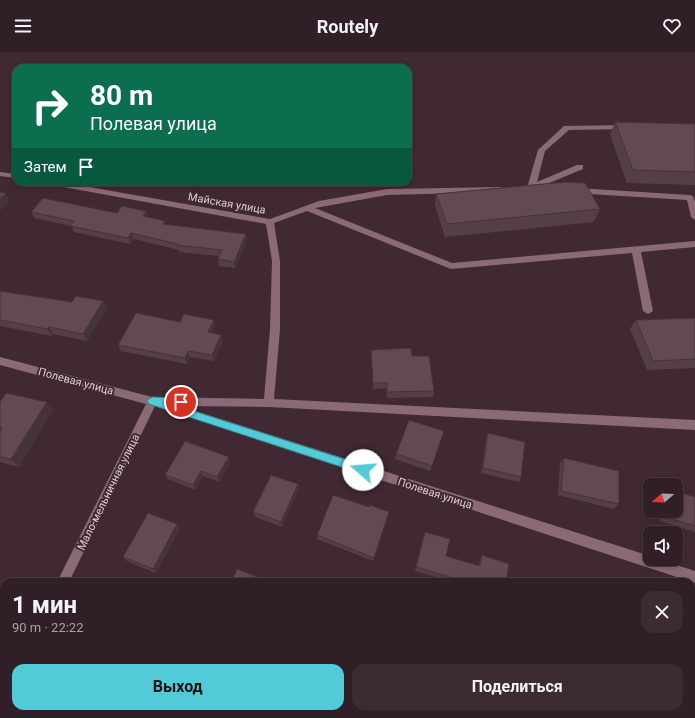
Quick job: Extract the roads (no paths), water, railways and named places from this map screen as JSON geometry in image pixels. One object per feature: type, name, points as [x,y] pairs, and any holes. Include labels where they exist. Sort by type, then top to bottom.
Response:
[{"type":"street","points":[[527,188],[542,150],[567,128],[638,126]]},
{"type":"street","points":[[527,188],[580,167]]},
{"type":"street","points":[[0,174],[12,176]]},
{"type":"street","name":"Майская улица","points":[[69,186],[270,222],[276,261],[275,329],[270,404]]},
{"type":"street","points":[[270,222],[319,204],[387,192],[507,188]]},
{"type":"street","points":[[527,188],[546,189]]},
{"type":"street","points":[[570,190],[690,198],[695,217]]},
{"type":"street","points":[[307,208],[451,266],[695,244]]},
{"type":"street","points":[[636,249],[648,311]]},
{"type":"street","name":"Полевая улица","points":[[0,361],[152,401],[695,577]]},
{"type":"street","name":"Полевая улица","points":[[152,401],[270,404],[695,424]]},
{"type":"street","name":"Мало-мельничная улица","points":[[65,578],[152,401]]}]
